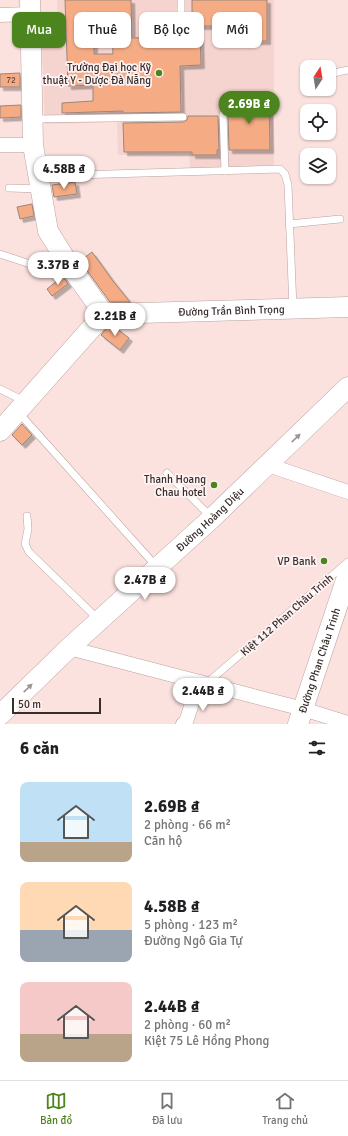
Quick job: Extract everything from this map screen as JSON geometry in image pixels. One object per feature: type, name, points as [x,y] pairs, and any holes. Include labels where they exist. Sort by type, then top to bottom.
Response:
[{"type":"street","points":[[0,14],[30,7],[33,144],[48,231],[69,265],[104,314],[0,431]]},
{"type":"street","points":[[0,145],[33,144]]},
{"type":"street","name":"Đường Trần Bình Trọng","points":[[104,314],[348,307]]},
{"type":"street","name":"Đường Hoàng Diệu","points":[[0,715],[99,620],[212,518],[348,387]]},
{"type":"street","points":[[268,465],[348,492]]},
{"type":"street","name":"Đường Phan Châu Trinh","points":[[300,716],[348,574]]},
{"type":"street","points":[[69,648],[203,683],[300,716],[348,723]]},
{"type":"street","points":[[183,724],[186,722],[203,683]]},
{"type":"lane","points":[[181,0],[181,12]]},
{"type":"lane","points":[[336,73],[348,70]]},
{"type":"lane","points":[[223,114],[225,171]]},
{"type":"lane","points":[[32,119],[183,117]]},
{"type":"lane","points":[[9,188],[40,182],[280,169],[286,177],[293,308]]},
{"type":"lane","points":[[289,224],[340,219]]},
{"type":"lane","points":[[0,254],[26,263],[46,267],[69,265]]},
{"type":"lane","points":[[0,389],[22,406],[157,569]]},
{"type":"lane","points":[[167,473],[212,518]]},
{"type":"lane","points":[[27,516],[28,529],[25,544],[29,552],[99,620]]},
{"type":"lane","name":"Kiệt 112 Phan Châu Trinh","points":[[203,683],[348,562]]},
{"type":"shaded area","name":"Trường Đại học Kỹ thuật Y - Dược Đà Nẵng","points":[[57,0],[274,0],[274,165],[190,169],[189,153],[118,155],[117,122],[45,124],[42,48],[66,48],[66,12],[58,12]]},
{"type":"building","points":[[65,0],[131,0],[132,38],[139,38],[139,48],[200,48],[201,65],[180,66],[181,112],[123,113],[123,111],[62,113],[62,103],[93,101],[93,85],[68,86]]},
{"type":"building","points":[[192,0],[267,0],[267,41],[262,41],[262,12],[212,12],[212,26],[204,26],[204,12],[192,12]]},
{"type":"building","points":[[20,73],[20,87],[0,87],[0,74]]},
{"type":"building","points":[[231,99],[269,99],[270,150],[229,150],[228,116],[231,116]]},
{"type":"building","points":[[21,105],[21,117],[0,118],[0,106]]},
{"type":"building","points":[[188,116],[218,116],[219,150],[217,150],[217,155],[192,155],[192,152],[124,152],[123,123],[183,122],[187,120]]},
{"type":"building","points":[[75,182],[77,194],[54,197],[52,185]]},
{"type":"building","points":[[32,204],[34,216],[20,219],[17,207]]},
{"type":"building","points":[[92,252],[130,302],[110,302],[80,261]]},
{"type":"building","points":[[63,276],[68,284],[52,296],[47,289]]},
{"type":"building","points":[[109,325],[112,325],[129,338],[120,350],[101,335]]},
{"type":"building","points":[[22,424],[32,435],[22,445],[12,435]]},
{"type":"place","name":"Trường Đại học Kỹ thuật Y - Dược Đà Nẵng","points":[[159,73]]},
{"type":"place","name":"Thanh Hoang Chau hotel","points":[[214,485]]},
{"type":"place","name":"VP Bank","points":[[324,561]]}]
